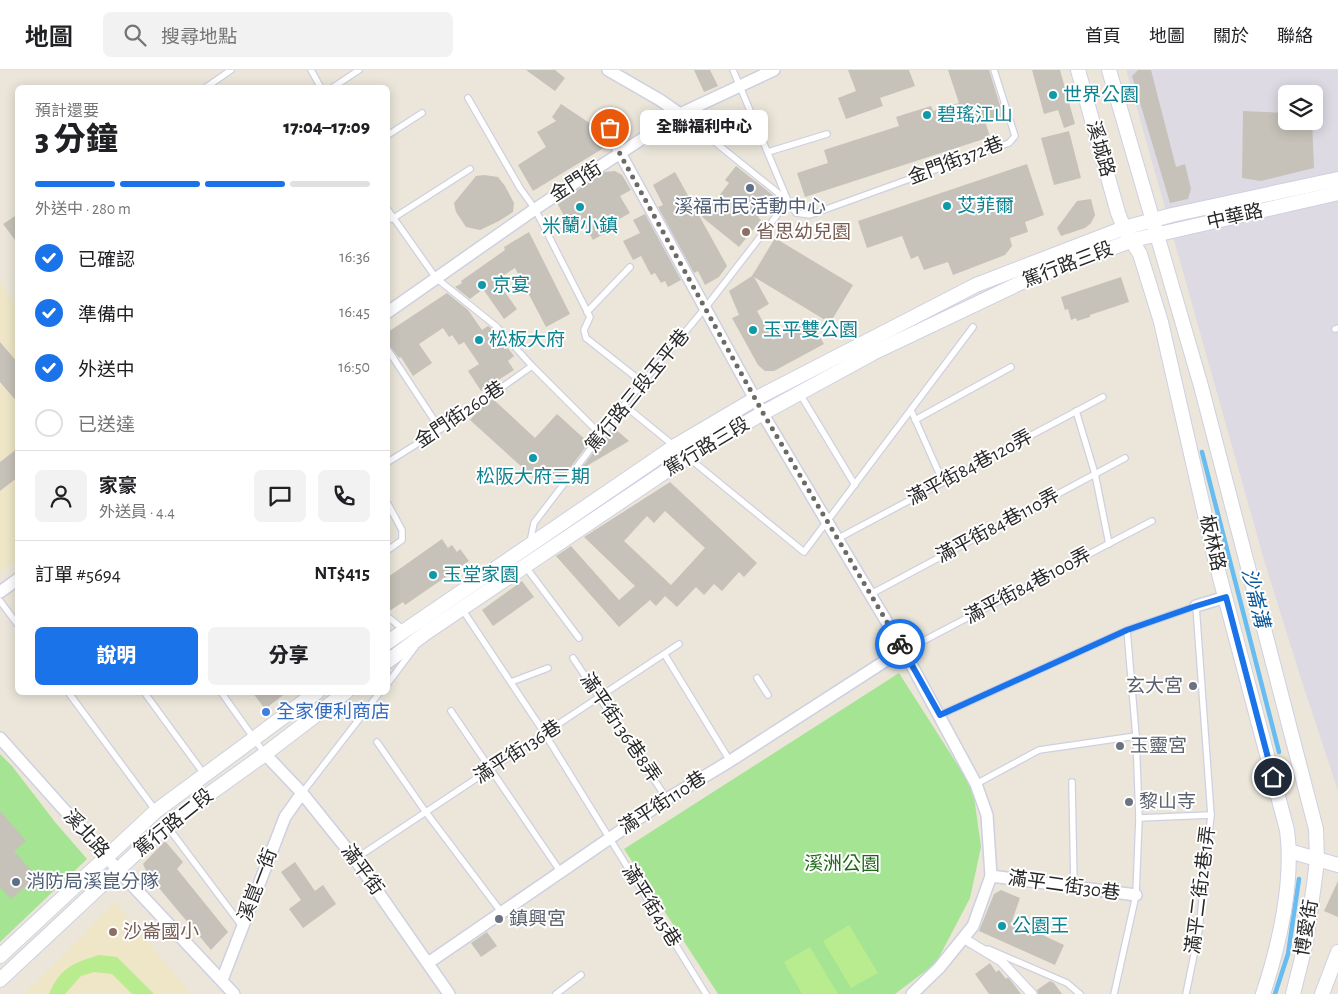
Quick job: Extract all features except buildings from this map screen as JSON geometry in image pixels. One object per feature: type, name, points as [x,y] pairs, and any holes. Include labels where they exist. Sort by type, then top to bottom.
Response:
[{"type":"street","points":[[608,70],[660,100],[680,114]]},
{"type":"street","name":"金門街","points":[[390,311],[535,209],[680,114],[774,70]]},
{"type":"street","name":"溪城路","points":[[1078,70],[1118,213],[1124,228],[1133,240]]},
{"type":"street","name":"溪城路","points":[[1109,70],[1156,235]]},
{"type":"street","points":[[604,116],[620,154],[763,413],[904,651],[976,784],[987,815],[991,876],[973,926],[916,993]]},
{"type":"street","name":"中華路","points":[[1124,228],[1152,220],[1338,179]]},
{"type":"street","name":"中華路","points":[[1133,240],[1338,193]]},
{"type":"street","name":"篤行路三段","points":[[390,640],[675,446],[755,398],[976,285],[1124,228]]},
{"type":"street","name":"板林路","points":[[1156,235],[1201,386],[1276,672],[1316,829],[1317,860]]},
{"type":"street","name":"篤行路三段","points":[[390,659],[687,457],[763,413],[873,353],[1022,282],[1133,240]]},
{"type":"street","name":"板林路","points":[[1133,240],[1140,254],[1161,322],[1215,559],[1287,830],[1289,851],[1285,901],[1263,994]]},
{"type":"street","points":[[0,592],[15,581]]},
{"type":"street","points":[[1196,606],[1226,597]]},
{"type":"street","name":"滿平街110巷","points":[[428,963],[666,799],[730,761],[896,654],[904,651]]},
{"type":"street","points":[[253,738],[313,695]]},
{"type":"street","points":[[265,754],[342,695]]},
{"type":"street","name":"溪北路","points":[[0,738],[106,857],[234,994]]},
{"type":"street","name":"篤行路二段","points":[[0,956],[156,812],[253,738]]},
{"type":"street","name":"篤行路二段","points":[[0,980],[166,825],[265,754]]},
{"type":"street","name":"滿平街","points":[[265,754],[302,793],[355,859],[450,994]]},
{"type":"street","name":"溪崑一街","points":[[222,980],[284,817],[302,793]]},
{"type":"street","points":[[1289,851],[1338,865]]},
{"type":"street","name":"博愛街","points":[[1293,994],[1306,942],[1317,860]]},
{"type":"street","name":"滿平二街30巷","points":[[991,876],[1136,895]]},
{"type":"street","points":[[963,938],[1001,961],[1032,994]]},
{"type":"street","name":"博愛街","points":[[1322,994],[1338,952]]},
{"type":"lane","points":[[209,85],[231,70]]},
{"type":"lane","points":[[311,70],[319,85]]},
{"type":"lane","points":[[336,85],[359,70]]},
{"type":"lane","points":[[733,70],[788,201]]},
{"type":"lane","name":"金門街372巷","points":[[788,201],[796,213],[810,215],[1009,143],[1015,136],[994,70]]},
{"type":"lane","points":[[468,98],[520,188],[535,209],[589,315]]},
{"type":"lane","points":[[390,134],[422,113]]},
{"type":"lane","points":[[680,114],[788,201]]},
{"type":"lane","points":[[768,152],[828,134]]},
{"type":"lane","points":[[392,219],[470,169]]},
{"type":"lane","name":"篤行路三段玉平巷","points":[[525,566],[534,523],[642,382],[706,307],[788,201]]},
{"type":"lane","points":[[390,214],[436,278],[497,328],[532,366],[602,435]]},
{"type":"lane","points":[[630,267],[589,315],[584,330],[586,338],[642,382]]},
{"type":"lane","points":[[624,405],[804,552],[973,327]]},
{"type":"lane","points":[[390,353],[440,429]]},
{"type":"lane","name":"金門街260巷","points":[[390,461],[460,417],[532,366]]},
{"type":"lane","points":[[915,420],[1011,366]]},
{"type":"lane","points":[[800,394],[855,485]]},
{"type":"lane","name":"滿平街84巷120弄","points":[[837,539],[1103,397]]},
{"type":"lane","points":[[911,410],[943,482]]},
{"type":"lane","points":[[1076,411],[1095,474],[1109,544]]},
{"type":"lane","name":"滿平街84巷110弄","points":[[871,594],[1125,458]]},
{"type":"lane","points":[[390,508],[402,530],[402,540],[390,549]]},
{"type":"lane","name":"滿平街84巷100弄","points":[[904,651],[1152,521]]},
{"type":"lane","points":[[525,566],[579,638]]},
{"type":"lane","points":[[0,601],[15,620]]},
{"type":"lane","points":[[940,715],[1127,630],[1196,606]]},
{"type":"lane","name":"滿平二街2巷1弄","points":[[1186,994],[1199,930],[1211,815],[1196,606]]},
{"type":"lane","name":"滿平街45巷","points":[[462,609],[545,734],[706,994]]},
{"type":"lane","points":[[390,619],[404,630]]},
{"type":"lane","points":[[1114,994],[1136,895],[1139,818],[1136,736],[1127,630]]},
{"type":"lane","points":[[390,680],[427,632]]},
{"type":"lane","name":"滿平街136巷","points":[[355,859],[425,811],[492,770],[679,644]]},
{"type":"lane","points":[[665,655],[730,761]]},
{"type":"lane","name":"滿平街136巷8弄","points":[[573,658],[666,799]]},
{"type":"lane","points":[[511,682],[548,668]]},
{"type":"lane","points":[[758,678],[768,696]]},
{"type":"lane","points":[[70,695],[156,812]]},
{"type":"lane","points":[[146,695],[204,774]]},
{"type":"lane","points":[[223,695],[265,754]]},
{"type":"lane","points":[[302,793],[378,695]]},
{"type":"lane","points":[[451,711],[560,871]]},
{"type":"lane","points":[[976,784],[1039,750],[1136,736]]},
{"type":"lane","points":[[377,742],[425,811],[502,913]]},
{"type":"lane","points":[[1072,782],[1074,886]]},
{"type":"lane","points":[[1139,818],[1211,815]]},
{"type":"lane","points":[[166,825],[242,926]]},
{"type":"lane","points":[[963,938],[1067,983],[1080,994]]},
{"type":"lane","points":[[556,994],[581,976]]},
{"type":"shaded area","points":[[1127,70],[1338,70],[1338,791],[1264,560]]},
{"type":"shaded area","points":[[0,282],[15,304],[15,561],[0,573]]},
{"type":"shaded area","name":"沙崙國小","points":[[115,902],[191,994],[24,994],[56,962]]},
{"type":"green space","name":"溪洲公園","points":[[899,673],[973,789],[981,847],[970,898],[936,963],[895,994],[718,994],[624,849]]},
{"type":"green space","points":[[0,754],[12,766],[55,822],[87,859],[0,942]]},
{"type":"green space","points":[[849,925],[878,973],[851,988],[823,941]]},
{"type":"green space","points":[[810,947],[838,994],[802,994],[784,962]]},
{"type":"green space","points":[[99,955],[117,957],[154,994],[132,994],[112,974],[94,972],[81,976],[65,994],[49,994],[58,978],[68,968]]},
{"type":"waterway","name":"沙崙溝","points":[[1202,452],[1279,752]]},
{"type":"waterway","name":"沙崙溝","points":[[1275,994],[1288,954],[1299,879]]},
{"type":"way so far","points":[[610,128],[620,154],[763,413],[900,644]]},
{"type":"place","name":"世界公園","points":[[1053,95]]},
{"type":"place","name":"碧瑤江山","points":[[927,115]]},
{"type":"place","name":"全聯福利中心","points":[[610,128]]},
{"type":"place","name":"溪福市民活動中心","points":[[750,188]]},
{"type":"place","name":"艾菲爾","points":[[947,206]]},
{"type":"place","name":"米蘭小鎮","points":[[580,207]]},
{"type":"place","name":"省思幼兒園","points":[[746,232]]},
{"type":"place","name":"京宴","points":[[482,285]]},
{"type":"place","name":"玉平雙公園","points":[[753,330]]},
{"type":"place","name":"松板大府","points":[[479,340]]},
{"type":"place","name":"松阪大府三期","points":[[533,458]]},
{"type":"place","name":"玉堂家園","points":[[433,575]]},
{"type":"place","name":"玄大宮","points":[[1193,686]]},
{"type":"place","name":"全家便利商店","points":[[266,712]]},
{"type":"place","name":"玉靈宮","points":[[1120,746]]},
{"type":"place","name":"黎山寺","points":[[1129,802]]},
{"type":"place","name":"消防局溪崑分隊","points":[[16,882]]},
{"type":"place","name":"鎮興宮","points":[[499,919]]},
{"type":"place","name":"公園王","points":[[1002,926]]},
{"type":"place","name":"沙崙國小","points":[[113,932]]},
{"type":"route","points":[[900,644],[940,715],[1127,630],[1226,597],[1273,777]]}]
